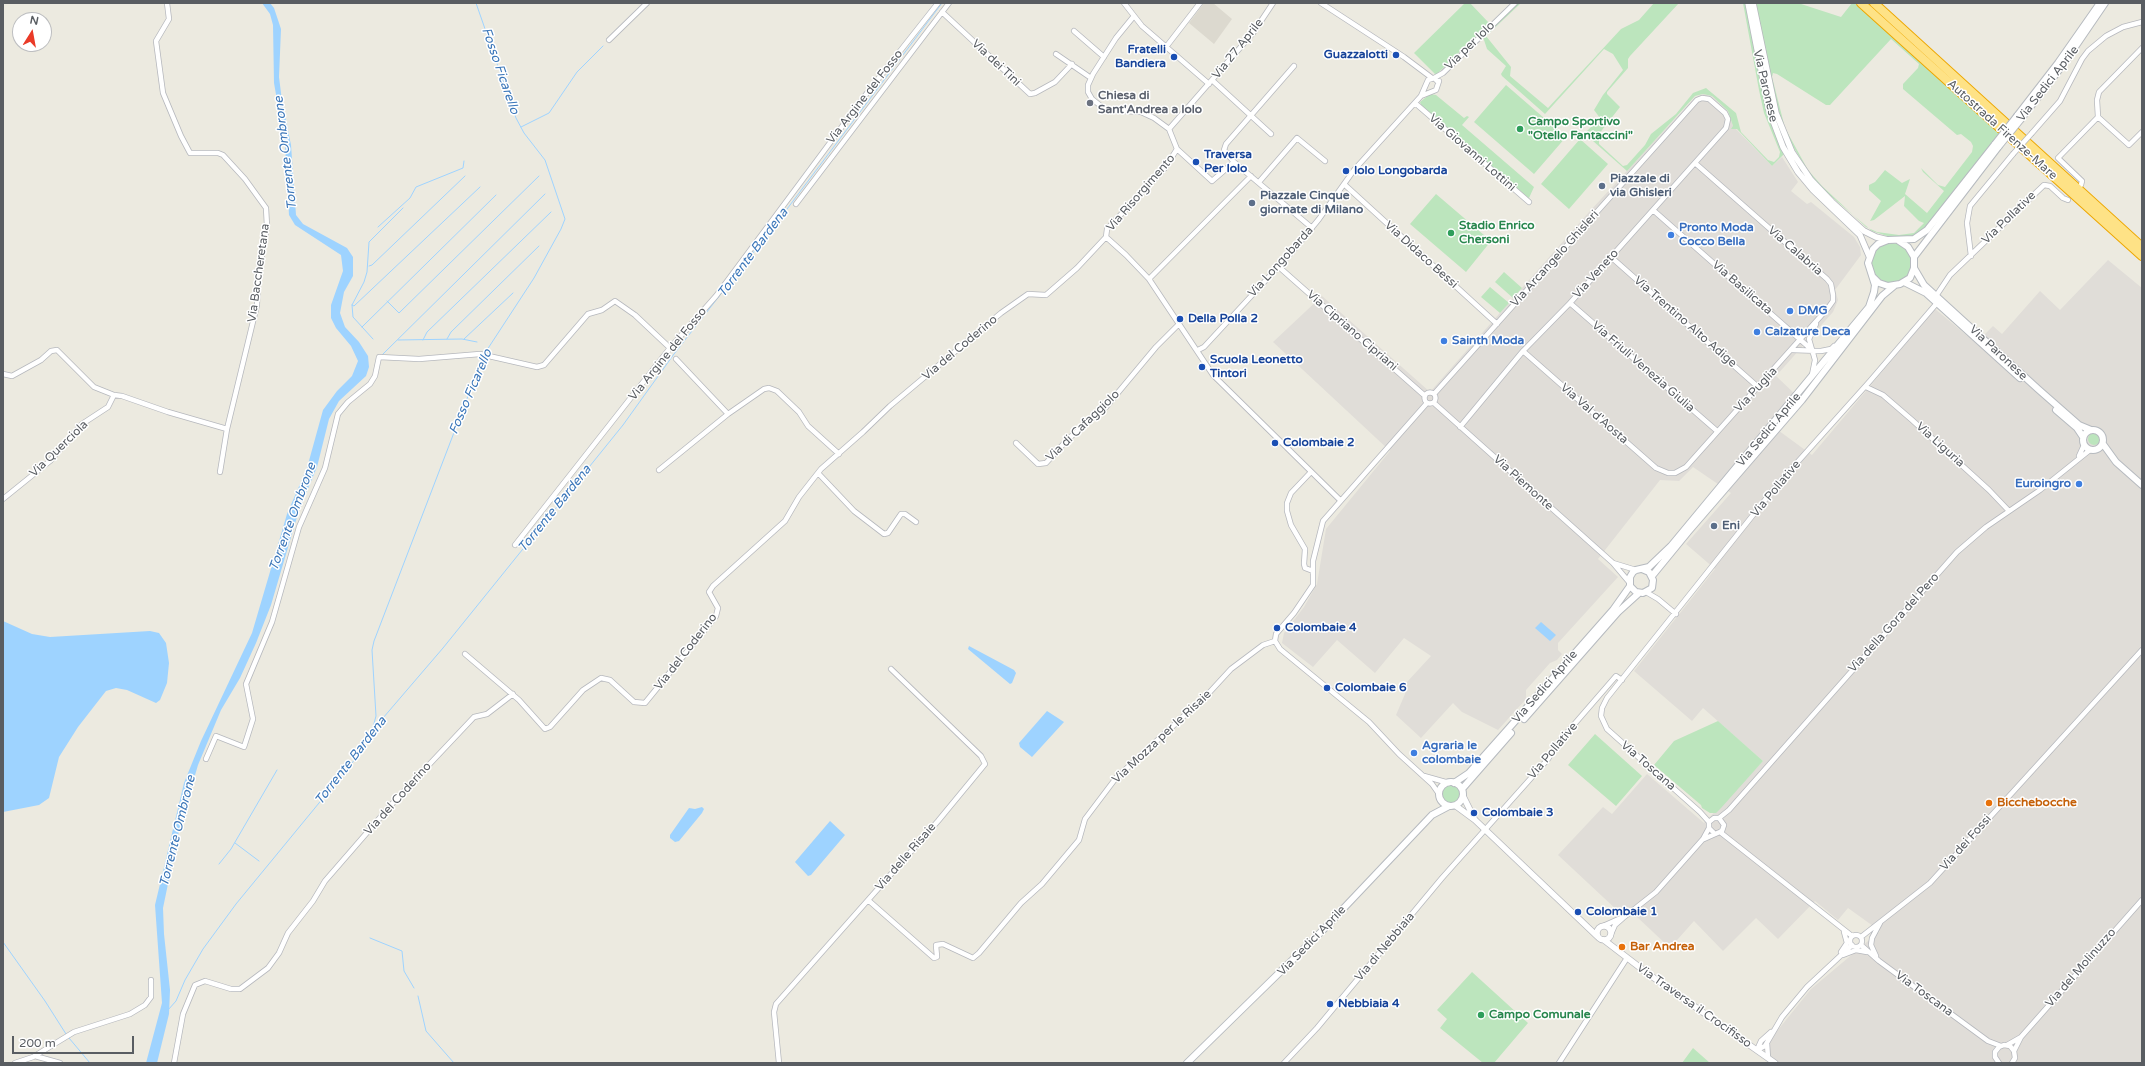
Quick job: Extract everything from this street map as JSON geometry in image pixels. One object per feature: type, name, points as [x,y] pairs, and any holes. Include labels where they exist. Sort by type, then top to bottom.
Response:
[{"type":"highway","name":"Autostrada Firenze-Mare","points":[[1861,3],[2142,256]]},
{"type":"highway","name":"Autostrada Firenze-Mare","points":[[1874,3],[2142,247]]},
{"type":"main road","name":"Via Sedici Aprile","points":[[2019,117],[2100,3]]},
{"type":"main road","name":"Via Sedici Aprile","points":[[1888,240],[1898,241],[1914,239],[1928,230],[2066,61],[2105,3]]},
{"type":"main road","name":"Via Sedici Aprile","points":[[1914,257],[1997,145]]},
{"type":"main road","points":[[1869,256],[1878,244],[1888,240]]},
{"type":"main road","points":[[1898,241],[1908,247],[1914,257],[1914,268],[1910,278],[1904,282]]},
{"type":"main road","name":"Via Sedici Aprile","points":[[1187,1063],[1323,930],[1432,815],[1442,787],[1469,773],[1614,610],[1630,584],[1631,576],[1639,570],[1648,567],[1671,546],[1853,329],[1871,303],[1874,292],[1873,277],[1868,267],[1869,256]]},
{"type":"main road","name":"Via Paronese","points":[[1914,268],[1921,282],[2038,390],[2080,425],[2091,430],[2097,430],[2102,434],[2103,444],[2116,462]]},
{"type":"main road","points":[[1873,277],[1884,285],[1894,286]]},
{"type":"main road","name":"Via Sedici Aprile","points":[[1652,576],[1802,400],[1882,296],[1894,286],[1904,282]]},
{"type":"main road","name":"Via Paronese","points":[[1904,282],[1922,290],[2077,428],[2083,437]]},
{"type":"main road","points":[[2091,430],[2083,437],[2084,445],[2090,450],[2097,450],[2103,444]]},
{"type":"main road","name":"Via Paronese","points":[[2097,450],[2116,462],[2142,485]]},
{"type":"main road","points":[[1630,584],[1639,593],[1646,592],[1652,588],[1652,576],[1649,572],[1639,570]]},
{"type":"main road","name":"Via Sedici Aprile","points":[[1456,806],[1461,801],[1463,792],[1618,612],[1639,593]]},
{"type":"main road","points":[[1451,783],[1463,792]]},
{"type":"main road","points":[[1439,796],[1443,803],[1449,806],[1456,806]]},
{"type":"main road","points":[[1432,815],[1449,806]]},
{"type":"street","name":"Via Baccheretana","points":[[167,3],[169,19],[156,41],[163,93],[190,153],[218,153],[223,155],[246,179],[266,208],[267,226],[258,278],[257,305],[227,429]]},
{"type":"street","points":[[609,40],[647,3]]},
{"type":"street","points":[[930,3],[934,8]]},
{"type":"street","name":"Via Argine del Fosso","points":[[515,545],[670,348],[716,296],[755,246],[867,93],[938,3]]},
{"type":"street","points":[[796,204],[923,35],[949,3]]},
{"type":"street","points":[[1124,3],[1142,26],[1211,82],[1271,134]]},
{"type":"street","points":[[1166,47],[1200,3]]},
{"type":"street","name":"Via 27 Aprile","points":[[1169,129],[1253,33],[1273,3]]},
{"type":"street","points":[[1322,3],[1433,78],[1438,82],[1437,88],[1432,91],[1426,84],[1422,72]]},
{"type":"street","name":"Via per Iolo","points":[[1438,82],[1443,73],[1514,3]]},
{"type":"street","name":"Via Paronese","points":[[1748,3],[1769,110],[1783,147],[1798,172],[1813,190],[1860,235],[1869,256]]},
{"type":"street","name":"Via Paronese","points":[[1753,3],[1776,113],[1792,152],[1811,180],[1832,202],[1864,231],[1876,237],[1888,240]]},
{"type":"street","name":"Via dei Tini","points":[[942,12],[1028,93],[1035,93],[1046,88],[1072,64]]},
{"type":"street","points":[[1134,16],[1104,57],[1091,78],[1088,92],[1092,99],[1109,110],[1141,112],[1154,118],[1169,129],[1177,149],[1212,182],[1234,162]]},
{"type":"street","name":"Via Pollative","points":[[1970,256],[1967,223],[1970,206],[2060,101],[2082,59],[2088,51],[2106,36],[2123,27],[2142,22]]},
{"type":"street","points":[[1074,31],[1104,57]]},
{"type":"street","points":[[2142,48],[2100,92],[2097,100],[2098,117],[2129,145],[2142,132]]},
{"type":"street","points":[[1056,54],[1091,78]]},
{"type":"street","points":[[1294,66],[1224,147],[1225,152],[1234,162],[1312,228]]},
{"type":"street","name":"Via per Iolo","points":[[1433,78],[1443,73]]},
{"type":"street","name":"Via Longobarda","points":[[1198,350],[1204,347],[1279,267],[1312,228],[1345,185],[1354,170],[1415,103],[1421,96],[1426,84],[1433,78]]},
{"type":"street","name":"Via Longobarda","points":[[1421,96],[1432,91]]},
{"type":"street","name":"Via Arcangelo Ghisleri","points":[[1434,394],[1697,100],[1702,98],[1709,99],[1725,114],[1728,119]]},
{"type":"street","name":"Via Giovanni Lottini","points":[[1415,103],[1529,202]]},
{"type":"street","points":[[2081,185],[2082,181],[2058,158],[2098,117]]},
{"type":"street","name":"Via Veneto","points":[[1460,426],[1523,351],[1611,258],[1726,128],[1728,119]]},
{"type":"street","points":[[1259,182],[1297,138],[1325,161]]},
{"type":"street","name":"Via Risorgimento","points":[[1106,237],[1106,229],[1156,179],[1168,164],[1177,149]]},
{"type":"street","name":"Via Calabria","points":[[1695,163],[1827,279],[1831,284],[1833,295]]},
{"type":"street","points":[[1149,279],[1251,176]]},
{"type":"street","name":"Via Didaco Bessi","points":[[1345,185],[1497,324]]},
{"type":"street","name":"Via Pollative","points":[[1936,296],[1950,275],[2024,206],[2044,185],[2050,186],[2063,198],[2068,200]]},
{"type":"street","name":"Via Basilicata","points":[[1653,210],[1812,350]]},
{"type":"street","points":[[1106,237],[1149,279],[1198,350],[1204,364],[1213,375],[1310,473],[1340,500]]},
{"type":"street","name":"Via del Coderino","points":[[174,1063],[183,1014],[195,985],[198,982],[205,981],[232,990],[240,989],[268,968],[279,953],[288,933],[313,901],[325,881],[474,717],[487,714],[513,694],[545,729],[550,727],[583,690],[601,678],[610,680],[634,702],[647,702],[716,616],[718,608],[709,592],[713,586],[785,521],[799,497],[818,473],[890,406],[1001,314],[1028,294],[1046,295],[1077,268],[1106,237]]},
{"type":"street","name":"Via Trentino Alto Adige","points":[[1611,258],[1758,387]]},
{"type":"street","name":"Via Cipriano Cipriani","points":[[1279,267],[1425,396]]},
{"type":"street","name":"Via Puglia","points":[[1668,473],[1675,473],[1686,467],[1792,350],[1830,305],[1833,295]]},
{"type":"street","points":[[206,759],[216,736],[244,747],[253,719],[246,684],[272,622],[299,527],[325,468],[338,414],[348,402],[370,384],[375,376],[379,357],[426,359],[480,354],[537,367],[544,365],[588,314],[602,310],[615,301],[635,315],[670,348]]},
{"type":"street","name":"Via Friuli Venezia Giulia","points":[[1570,303],[1717,431]]},
{"type":"street","name":"Via Pollative","points":[[1601,716],[1607,698],[1676,614],[1777,485],[1866,387],[1937,303]]},
{"type":"street","points":[[1810,380],[1815,360],[1809,339],[1819,318]]},
{"type":"street","name":"Via di Cafaggiolo","points":[[1016,443],[1038,464],[1046,463],[1068,439],[1106,407],[1156,347],[1179,324]]},
{"type":"street","points":[[1792,350],[1821,351],[1831,349],[1846,332],[1853,329]]},
{"type":"street","points":[[3,374],[12,376],[41,360],[51,351],[57,350],[94,387],[114,396],[122,396],[168,412],[227,429],[220,472]]},
{"type":"street","name":"Via Val d'Aosta","points":[[1523,351],[1656,468],[1668,473]]},
{"type":"street","points":[[676,360],[728,414]]},
{"type":"street","name":"Via Liguria","points":[[1866,387],[1883,395],[1912,420],[1989,490],[2009,511]]},
{"type":"street","points":[[659,470],[728,414],[764,389],[773,389],[796,409],[808,426],[839,454]]},
{"type":"street","points":[[1427,403],[1425,396],[1429,393],[1434,394],[1436,399],[1434,403],[1427,403],[1323,521],[1320,528],[1313,571],[1314,579],[1311,590],[1276,634],[1275,641],[1280,649],[1365,719],[1422,776],[1432,784],[1439,796]]},
{"type":"street","name":"Via Querciola","points":[[3,499],[50,460],[82,424],[108,407],[114,396]]},
{"type":"street","name":"Via Piemonte","points":[[1434,403],[1613,563],[1630,584]]},
{"type":"street","name":"Via della Gora del Pero","points":[[2078,457],[2084,445]]},
{"type":"street","name":"Via della Gora del Pero","points":[[1719,818],[1729,810],[1957,552],[1981,530],[2044,486],[2078,457],[2090,450]]},
{"type":"street","points":[[818,473],[846,504],[884,534],[888,533],[901,514],[906,514],[916,522]]},
{"type":"street","points":[[1310,473],[1291,493],[1287,503],[1287,511],[1291,525],[1305,549],[1305,568],[1313,571]]},
{"type":"street","name":"Via Piemonte","points":[[1613,563],[1639,570]]},
{"type":"street","points":[[1652,588],[1658,599]]},
{"type":"street","points":[[1646,592],[1658,599],[1676,614]]},
{"type":"street","name":"Via Mozza per le Risaie","points":[[868,900],[934,958],[937,957],[936,945],[943,944],[973,958],[1021,903],[1042,884],[1079,840],[1085,819],[1116,778],[1208,694],[1231,669],[1263,645],[1275,641]]},
{"type":"street","name":"Via dei Fossi","points":[[1862,937],[1930,883],[2142,650]]},
{"type":"street","points":[[465,654],[513,694]]},
{"type":"street","name":"Via delle Risaie","points":[[779,1063],[774,1012],[776,1004],[985,764],[981,756],[891,669]]},
{"type":"street","name":"Via Pollative","points":[[1484,830],[1616,676],[1622,680]]},
{"type":"street","name":"Via Toscana","points":[[1601,716],[1607,729],[1613,735],[1700,812],[1709,822]]},
{"type":"street","points":[[1422,776],[1451,783]]},
{"type":"street","points":[[1463,792],[1475,820]]},
{"type":"street","points":[[1456,806],[1475,820],[1585,923],[1606,937]]},
{"type":"street","name":"Via della Gora del Pero","points":[[1724,825],[1729,810]]},
{"type":"street","name":"Via Toscana","points":[[1700,812],[1714,818]]},
{"type":"street","points":[[1606,937],[1615,925],[1656,892],[1703,839],[1709,828],[1709,822],[1714,818],[1719,818],[1732,840]]},
{"type":"street","points":[[1720,832],[1724,825]]},
{"type":"street","points":[[1709,828],[1714,833]]},
{"type":"street","name":"Via di Nebbiaia","points":[[1284,1063],[1317,1028],[1484,830]]},
{"type":"street","points":[[1703,839],[1714,833],[1720,832],[1852,936]]},
{"type":"street","name":"Via del Molinuzzo","points":[[2014,1050],[2021,1037],[2142,900]]},
{"type":"street","points":[[1606,937],[1597,931],[1602,926],[1623,918]]},
{"type":"street","points":[[1879,961],[1871,945],[1872,938],[1881,921]]},
{"type":"street","points":[[1585,923],[1609,928],[1606,937]]},
{"type":"street","points":[[1838,957],[1847,943],[1847,938],[1842,929]]},
{"type":"street","points":[[1852,936],[1857,934],[1862,937],[1861,946],[1857,947],[1852,945]]},
{"type":"street","points":[[1852,936],[1850,940],[1852,945]]},
{"type":"street","name":"Via Traversa il Crocifisso","points":[[1606,937],[1626,958],[1757,1050],[1770,1061]]},
{"type":"street","points":[[1757,1050],[1763,1048],[1767,1043],[1773,1031],[1807,986],[1852,945]]},
{"type":"street","name":"Via Toscana","points":[[1861,946],[1879,961],[1988,1041],[2001,1046]]},
{"type":"street","points":[[1838,957],[1856,950],[1868,952]]},
{"type":"street","points":[[1559,1063],[1626,958]]},
{"type":"street","points":[[15,1063],[35,1056],[72,1033],[130,1014],[145,1005],[151,997],[151,980]]},
{"type":"street","points":[[1750,1045],[1761,1041],[1773,1031]]},
{"type":"street","name":"Via del Molinuzzo","points":[[2007,1045],[2021,1037]]},
{"type":"street","points":[[1757,1050],[1761,1041]]},
{"type":"street","name":"Via Toscana","points":[[1988,1041],[1995,1052]]},
{"type":"street","points":[[1767,1043],[1770,1061]]},
{"type":"street","points":[[1996,1062],[1995,1052],[2001,1046],[2007,1045],[2014,1050],[2016,1061],[2012,1063]]},
{"type":"street","points":[[35,1056],[60,1063]]},
{"type":"shaded area","points":[[1204,3],[1213,3],[1232,19],[1214,44],[1189,23]]},
{"type":"shaded area","points":[[1703,94],[1712,96],[1728,111],[1733,126],[1772,166],[1782,157],[1798,182],[1791,191],[1807,204],[1811,202],[1854,237],[1860,247],[1861,255],[1835,290],[1838,300],[1833,312],[1776,376],[1796,395],[1771,425],[1812,455],[1935,309],[1976,343],[1993,326],[2002,334],[2040,291],[2060,310],[2108,260],[2142,288],[2142,1063],[1779,1063],[1769,1055],[1769,1041],[1811,989],[1880,931],[1848,908],[1838,920],[1815,901],[1778,939],[1756,918],[1723,951],[1694,921],[1670,948],[1636,916],[1619,912],[1558,855],[1603,807],[1612,814],[1647,774],[1704,823],[1763,761],[1703,708],[1692,721],[1634,671],[1715,569],[1686,544],[1731,493],[1693,467],[1679,481],[1660,480],[1598,559],[1618,577],[1558,643],[1558,650],[1562,654],[1557,660],[1550,663],[1526,690],[1526,699],[1498,730],[1462,712],[1453,703],[1421,738],[1396,715],[1405,694],[1407,682],[1431,656],[1404,638],[1375,673],[1337,640],[1313,667],[1282,643],[1284,633],[1304,607],[1317,584],[1326,529],[1390,451],[1273,342],[1322,296],[1430,392],[1590,211],[1695,97]]},
{"type":"green space","points":[[1465,3],[1470,3],[1489,23],[1436,75],[1414,53]]},
{"type":"green space","points":[[1518,3],[1521,3],[1486,36],[1511,67],[1510,76],[1548,108],[1621,29],[1639,20],[1654,3],[1679,3],[1630,56],[1628,59],[1628,68],[1607,92],[1607,94],[1620,107],[1599,134],[1599,144],[1623,166],[1627,165],[1645,145],[1651,134],[1676,114],[1693,93],[1706,88],[1736,113],[1741,132],[1768,160],[1774,162],[1779,157],[1780,152],[1764,113],[1743,3],[1745,3],[1767,112],[1784,154],[1772,166],[1737,129],[1731,129],[1733,126],[1728,111],[1712,96],[1703,94],[1695,96],[1627,171],[1593,141],[1587,131],[1600,118],[1594,110],[1603,95],[1623,70],[1613,54],[1604,49],[1545,114],[1502,76],[1501,74],[1506,66],[1487,49],[1483,37]]},
{"type":"green space","points":[[1756,3],[1798,3],[1841,17],[1852,3],[1857,3],[2000,133],[1926,229],[1913,236],[1887,236],[1872,231],[1869,228],[1877,232],[1899,235],[1914,233],[1924,223],[1919,221],[1904,206],[1905,196],[1874,220],[1870,221],[1881,201],[1869,190],[1869,185],[1875,182],[1885,170],[1902,183],[1910,179],[1905,194],[1927,213],[1944,191],[1923,172],[1921,168],[1938,185],[1945,187],[1972,152],[1973,146],[1971,142],[1961,134],[1957,135],[1903,89],[1903,84],[1918,68],[1919,64],[1891,39],[1830,105],[1826,105],[1777,74],[1773,73],[1772,77],[1785,128],[1808,170],[1822,186],[1853,215],[1826,192],[1810,174],[1789,140],[1777,110]]},
{"type":"green space","name":"Campo Sportivo \"Otello Fantaccini\"","points":[[1506,85],[1566,137],[1534,174],[1474,122]]},
{"type":"green space","points":[[1430,94],[1436,95],[1464,118],[1467,116],[1469,117],[1462,125],[1534,187],[1529,198],[1532,201],[1421,105],[1420,102]]},
{"type":"green space","points":[[1580,139],[1608,164],[1569,209],[1541,184]]},
{"type":"green space","name":"Stadio Enrico Chersoni","points":[[1436,194],[1491,241],[1466,272],[1410,224]]},
{"type":"green space","points":[[1896,243],[1903,246],[1909,252],[1912,263],[1911,271],[1903,280],[1896,283],[1888,283],[1881,280],[1873,271],[1872,259],[1875,252],[1884,244]]},
{"type":"green space","points":[[1504,272],[1522,288],[1513,298],[1495,282]]},
{"type":"green space","points":[[1490,287],[1509,303],[1500,313],[1481,297]]},
{"type":"green space","points":[[2092,433],[2096,433],[2100,439],[2096,445],[2092,445],[2088,441],[2088,437]]},
{"type":"green space","points":[[1718,721],[1763,761],[1716,813],[1710,813],[1702,808],[1701,805],[1654,765],[1674,741]]},
{"type":"green space","points":[[1595,734],[1642,776],[1616,806],[1568,765]]},
{"type":"green space","points":[[1451,784],[1458,787],[1461,794],[1458,801],[1451,804],[1444,801],[1441,794],[1444,787]]},
{"type":"green space","name":"Campo Comunale","points":[[1472,972],[1528,1023],[1494,1063],[1483,1063],[1440,1028],[1447,1019],[1437,1010]]},
{"type":"green space","points":[[1693,1048],[1710,1063],[1682,1063]]},
{"type":"water","name":"Torrente Ombrone","points":[[262,3],[270,3],[274,8],[281,29],[279,77],[282,101],[291,145],[296,215],[303,224],[347,248],[353,257],[353,276],[344,292],[340,313],[345,327],[359,342],[368,356],[369,367],[366,376],[339,401],[329,419],[317,467],[299,510],[271,605],[256,643],[240,678],[221,710],[198,765],[180,826],[163,908],[164,934],[170,990],[169,1014],[157,1063],[146,1063],[162,1003],[155,905],[184,783],[201,741],[252,633],[287,514],[307,468],[323,410],[337,391],[352,376],[358,361],[351,346],[336,328],[331,318],[331,305],[343,271],[341,255],[295,225],[289,215],[285,146],[274,83],[273,25],[270,14]]},
{"type":"water","points":[[3,621],[32,634],[50,637],[150,631],[159,633],[166,643],[169,663],[167,683],[160,700],[156,703],[127,690],[116,688],[106,691],[78,727],[59,757],[49,798],[39,805],[3,812]]},
{"type":"water","points":[[1541,622],[1556,635],[1550,641],[1535,628]]},
{"type":"water","points":[[969,646],[1014,670],[1016,673],[1012,683],[1010,684],[968,649]]},
{"type":"water","points":[[1047,711],[1064,722],[1032,757],[1020,747],[1019,743]]},
{"type":"water","points":[[702,807],[704,809],[702,813],[679,841],[675,842],[670,838],[670,835],[689,808],[695,809]]},
{"type":"water","points":[[830,821],[845,835],[811,875],[808,876],[795,862]]},
{"type":"waterway","name":"Fosso Ficarello","points":[[476,3],[516,118],[524,133],[545,160],[565,219],[534,278],[485,353]]},
{"type":"waterway","name":"Torrente Bardena","points":[[168,1010],[176,1001],[185,980],[203,949],[236,904],[356,758],[371,732],[443,648],[623,425],[674,354],[781,217],[942,3]]},
{"type":"waterway","points":[[521,127],[549,113],[577,72],[603,46]]},
{"type":"waterway","points":[[378,227],[410,198],[416,187],[463,168],[464,161]]},
{"type":"waterway","points":[[369,266],[372,265],[465,176]]},
{"type":"waterway","points":[[387,301],[399,313],[539,176]]},
{"type":"waterway","points":[[352,305],[354,306],[480,187]]},
{"type":"waterway","points":[[382,355],[545,194]]},
{"type":"waterway","points":[[362,327],[496,195]]},
{"type":"waterway","points":[[373,339],[353,317],[352,305],[364,282],[367,272],[369,242],[403,208]]},
{"type":"waterway","points":[[423,340],[427,332],[551,212]]},
{"type":"waterway","points":[[447,339],[451,332],[539,246]]},
{"type":"waterway","points":[[464,339],[513,293]]},
{"type":"waterway","points":[[398,340],[462,339],[477,342]]},
{"type":"waterway","name":"Fosso Ficarello","points":[[372,731],[376,716],[372,650],[374,641],[483,357]]},
{"type":"waterway","points":[[219,864],[231,849],[277,770]]},
{"type":"waterway","points":[[235,843],[259,861]]},
{"type":"waterway","points":[[370,938],[402,951],[404,971],[414,988]]},
{"type":"waterway","points":[[3,942],[45,1001],[66,1034]]},
{"type":"waterway","points":[[418,996],[426,1031],[454,1063]]},
{"type":"waterway","points":[[69,1038],[90,1063]]},
{"type":"place","name":"Guazzalotti","points":[[1396,55]]},
{"type":"place","name":"Fratelli Bandiera","points":[[1174,57]]},
{"type":"place","name":"Chiesa di Sant'Andrea a Iolo","points":[[1090,103]]},
{"type":"place","name":"Campo Sportivo \"Otello Fantaccini\"","points":[[1520,129]]},
{"type":"place","name":"Traversa Per Iolo","points":[[1196,162]]},
{"type":"place","name":"Iolo Longobarda","points":[[1346,171]]},
{"type":"place","name":"Piazzale di via Ghisleri","points":[[1602,186]]},
{"type":"place","name":"Piazzale Cinque giornate di Milano","points":[[1252,203]]},
{"type":"place","name":"Stadio Enrico Chersoni","points":[[1451,233]]},
{"type":"place","name":"Pronto Moda Cocco Bella","points":[[1671,235]]},
{"type":"place","name":"DMG","points":[[1790,311]]},
{"type":"place","name":"Della Polla 2","points":[[1180,319]]},
{"type":"place","name":"Calzature Deca","points":[[1757,332]]},
{"type":"place","name":"Sainth Moda","points":[[1444,341]]},
{"type":"place","name":"Scuola Leonetto Tintori","points":[[1202,367]]},
{"type":"place","name":"Colombaie 2","points":[[1275,443]]},
{"type":"place","name":"Euroingro","points":[[2079,484]]},
{"type":"place","name":"Eni","points":[[1714,526]]},
{"type":"place","name":"Colombaie 4","points":[[1277,628]]},
{"type":"place","name":"Colombaie 6","points":[[1327,688]]},
{"type":"place","name":"Agraria le colombaie","points":[[1414,753]]},
{"type":"place","name":"Bicchebocche","points":[[1989,803]]},
{"type":"place","name":"Colombaie 3","points":[[1474,813]]},
{"type":"place","name":"Colombaie 1","points":[[1578,912]]},
{"type":"place","name":"Bar Andrea","points":[[1622,947]]},
{"type":"place","name":"Nebbiaia 4","points":[[1330,1004]]},
{"type":"place","name":"Campo Comunale","points":[[1481,1015]]}]
